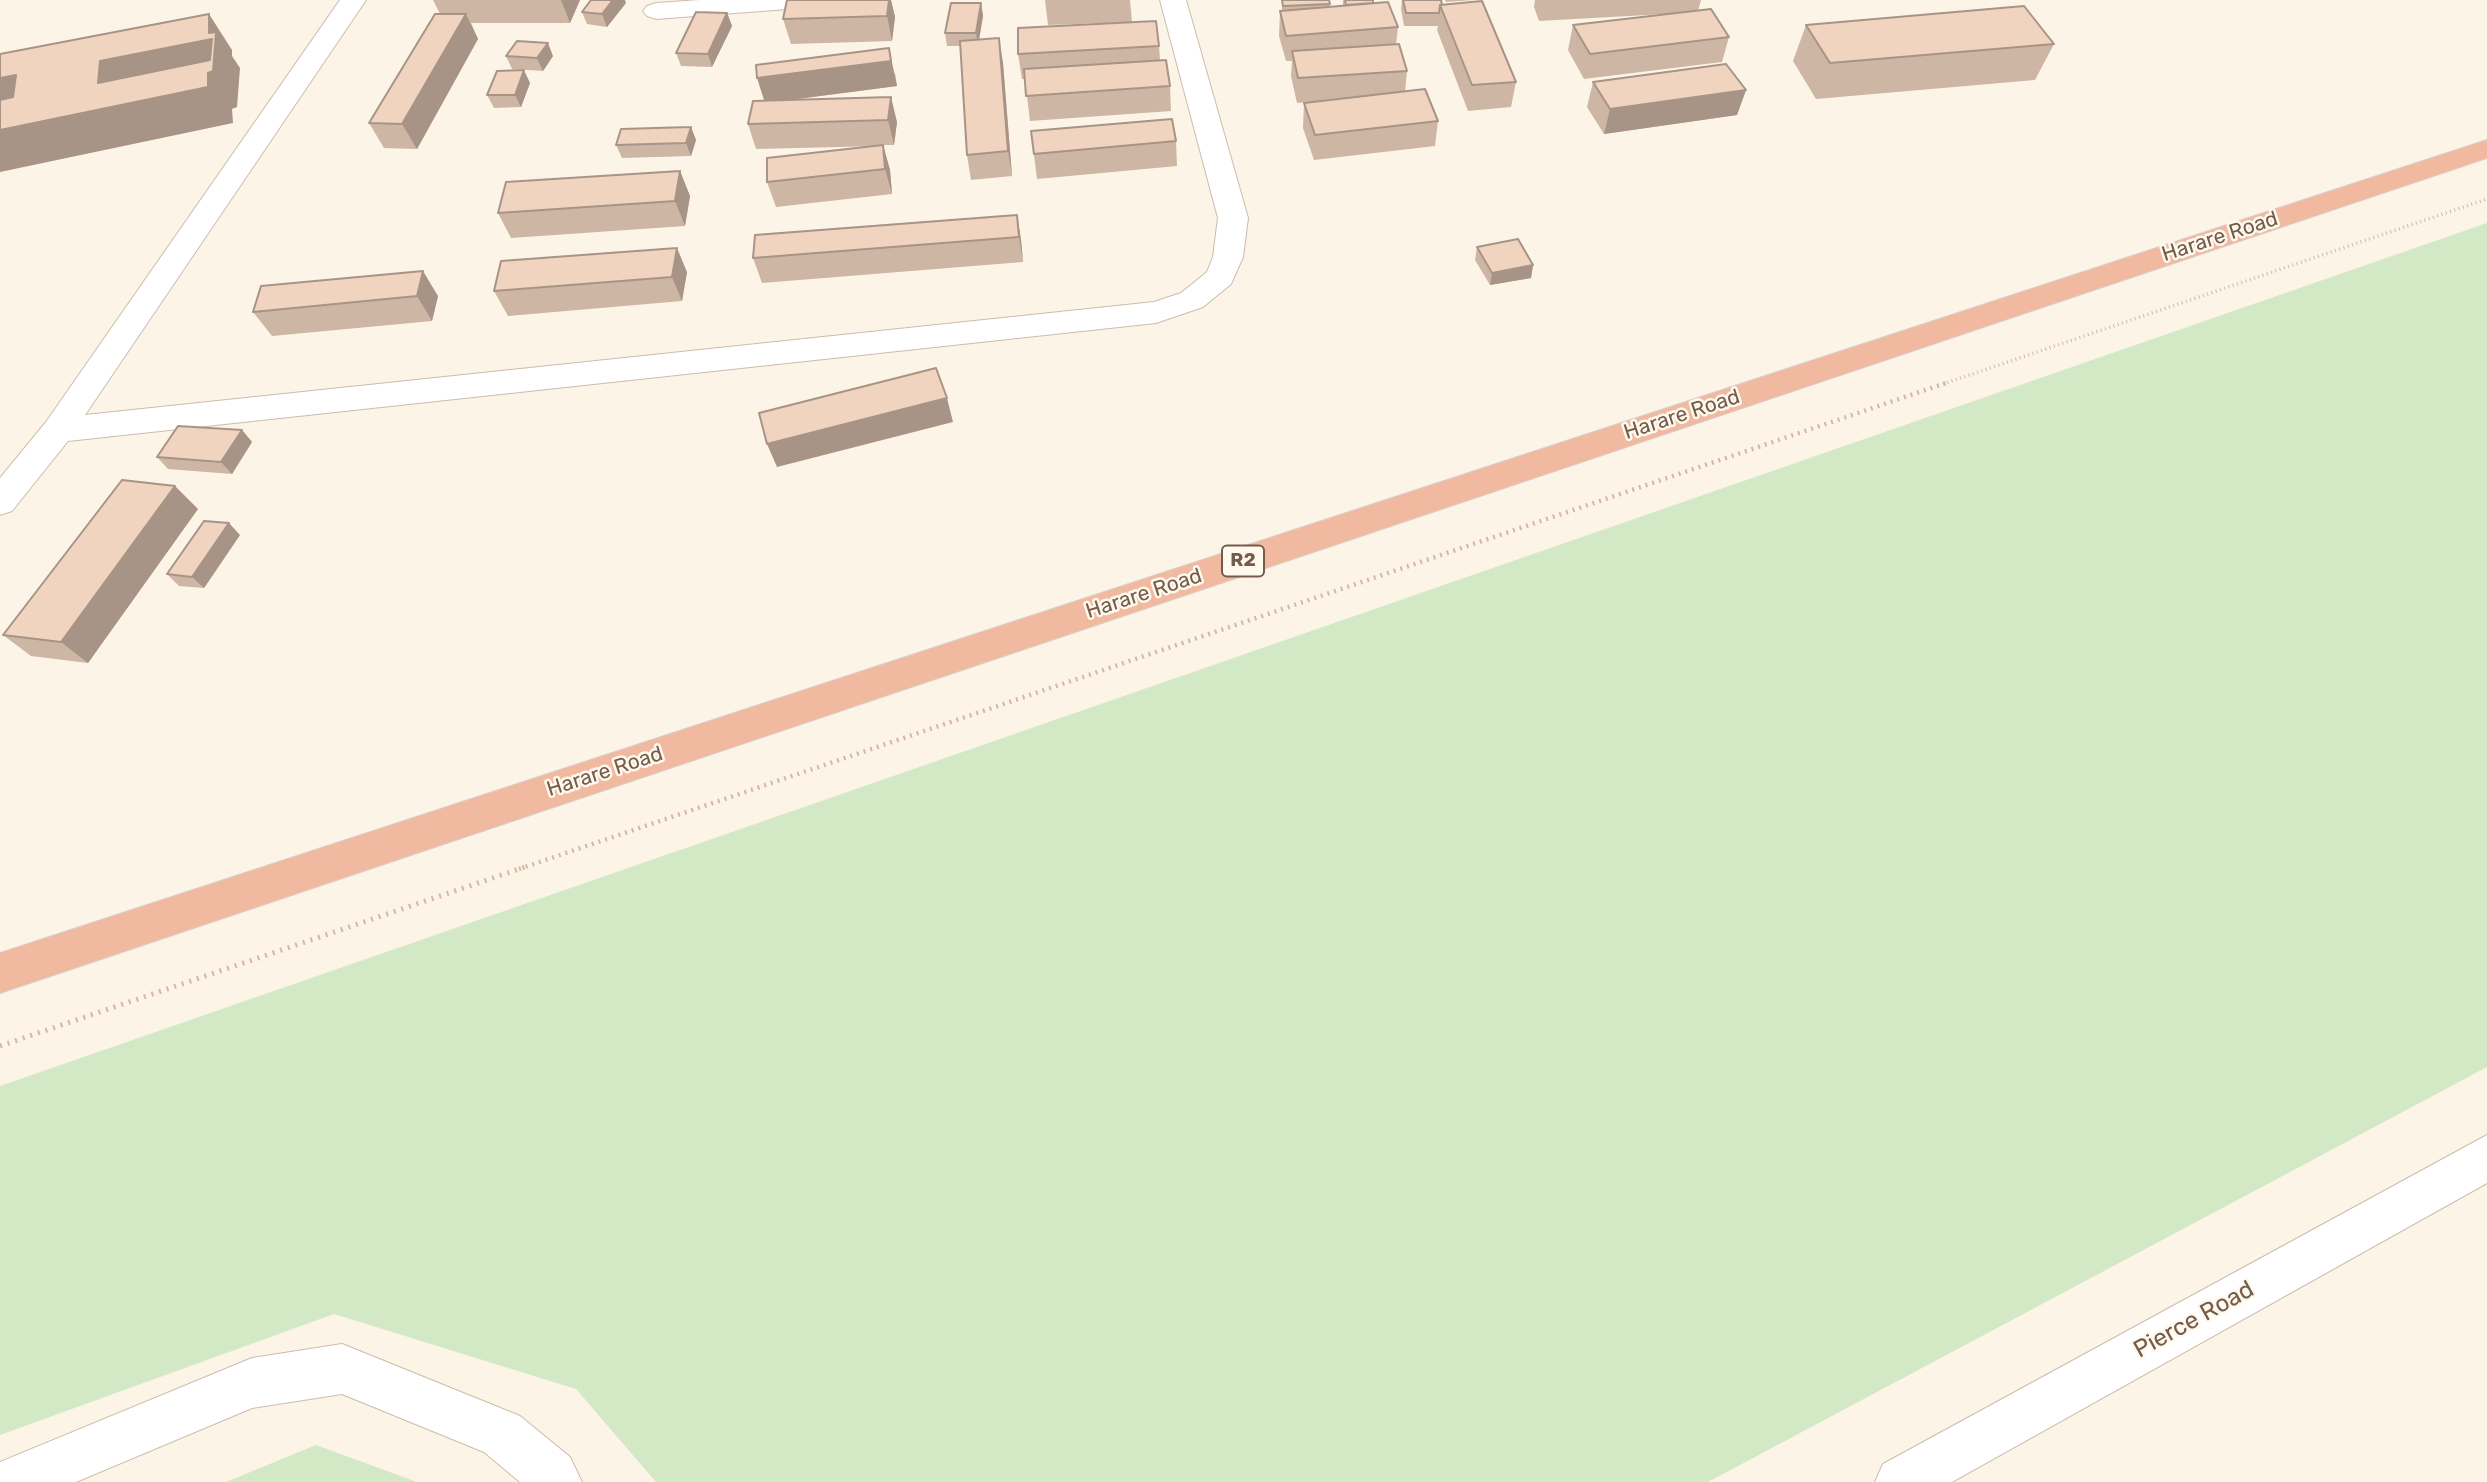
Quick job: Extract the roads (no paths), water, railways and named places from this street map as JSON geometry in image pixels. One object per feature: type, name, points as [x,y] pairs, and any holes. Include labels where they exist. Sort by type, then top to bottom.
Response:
[{"type":"highway","name":"Harare Road","points":[[0,973],[2487,149]]},
{"type":"lane","points":[[6,480],[58,430],[354,0]]},
{"type":"lane","points":[[656,11],[801,0]]},
{"type":"lane","points":[[58,430],[1156,312],[1192,300],[1220,277],[1228,257],[1233,218],[1172,0]]},
{"type":"lane","name":"Pierce Road","points":[[1901,1482],[2487,1158]]},
{"type":"lane","points":[[15,1482],[252,1383],[342,1369],[502,1434],[552,1475],[556,1482]]}]
